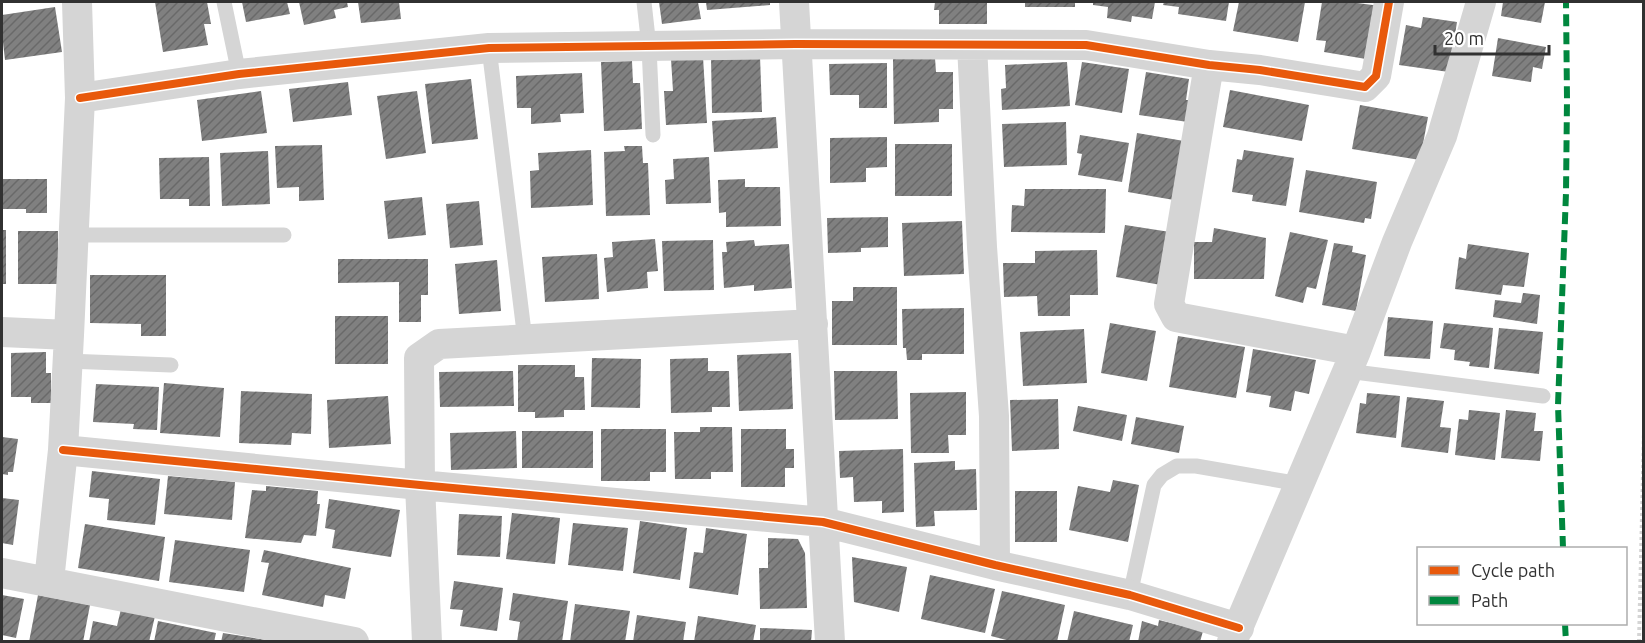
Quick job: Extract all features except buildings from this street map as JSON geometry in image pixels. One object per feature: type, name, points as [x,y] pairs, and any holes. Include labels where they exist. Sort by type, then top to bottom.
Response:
[{"type":"street","points":[[49,582],[63,450],[74,235],[80,98],[77,2]]},
{"type":"street","points":[[794,2],[830,642]]},
{"type":"street","points":[[80,98],[239,74],[489,48],[795,44],[1086,45],[1365,87],[1376,76],[1389,2]]},
{"type":"street","points":[[63,450],[420,486],[824,522],[995,565],[1130,595],[1235,635],[1300,484],[1442,136],[1481,2]]},
{"type":"street","points":[[972,45],[993,416],[995,565]]},
{"type":"street","points":[[1209,65],[1169,304],[1176,318],[1351,361]]},
{"type":"street","points":[[427,642],[420,486],[419,358],[439,344],[813,324]]},
{"type":"street","points":[[2,332],[68,348]]},
{"type":"street","points":[[2,573],[354,642]]},
{"type":"lane","points":[[224,2],[239,74]]},
{"type":"lane","points":[[644,2],[649,46],[653,135]]},
{"type":"lane","points":[[489,48],[525,340]]},
{"type":"lane","points":[[74,235],[284,235]]},
{"type":"lane","points":[[68,348],[171,365]]},
{"type":"lane","points":[[1351,361],[1543,396]]},
{"type":"lane","points":[[1130,595],[1154,485],[1162,475],[1177,466],[1196,466],[1300,484]]},
{"type":"path","points":[[1639,642],[1644,432]]},
{"type":"marked path","points":[[1563,547],[1558,405],[1566,193],[1566,2]]},
{"type":"marked path","points":[[1565,625],[1566,642]]},
{"type":"cycle path","points":[[80,98],[239,74],[489,48],[795,44],[1086,45],[1365,87],[1376,76],[1389,2]]},
{"type":"cycle path","points":[[63,450],[823,522],[995,565],[1130,595],[1239,628]]}]
